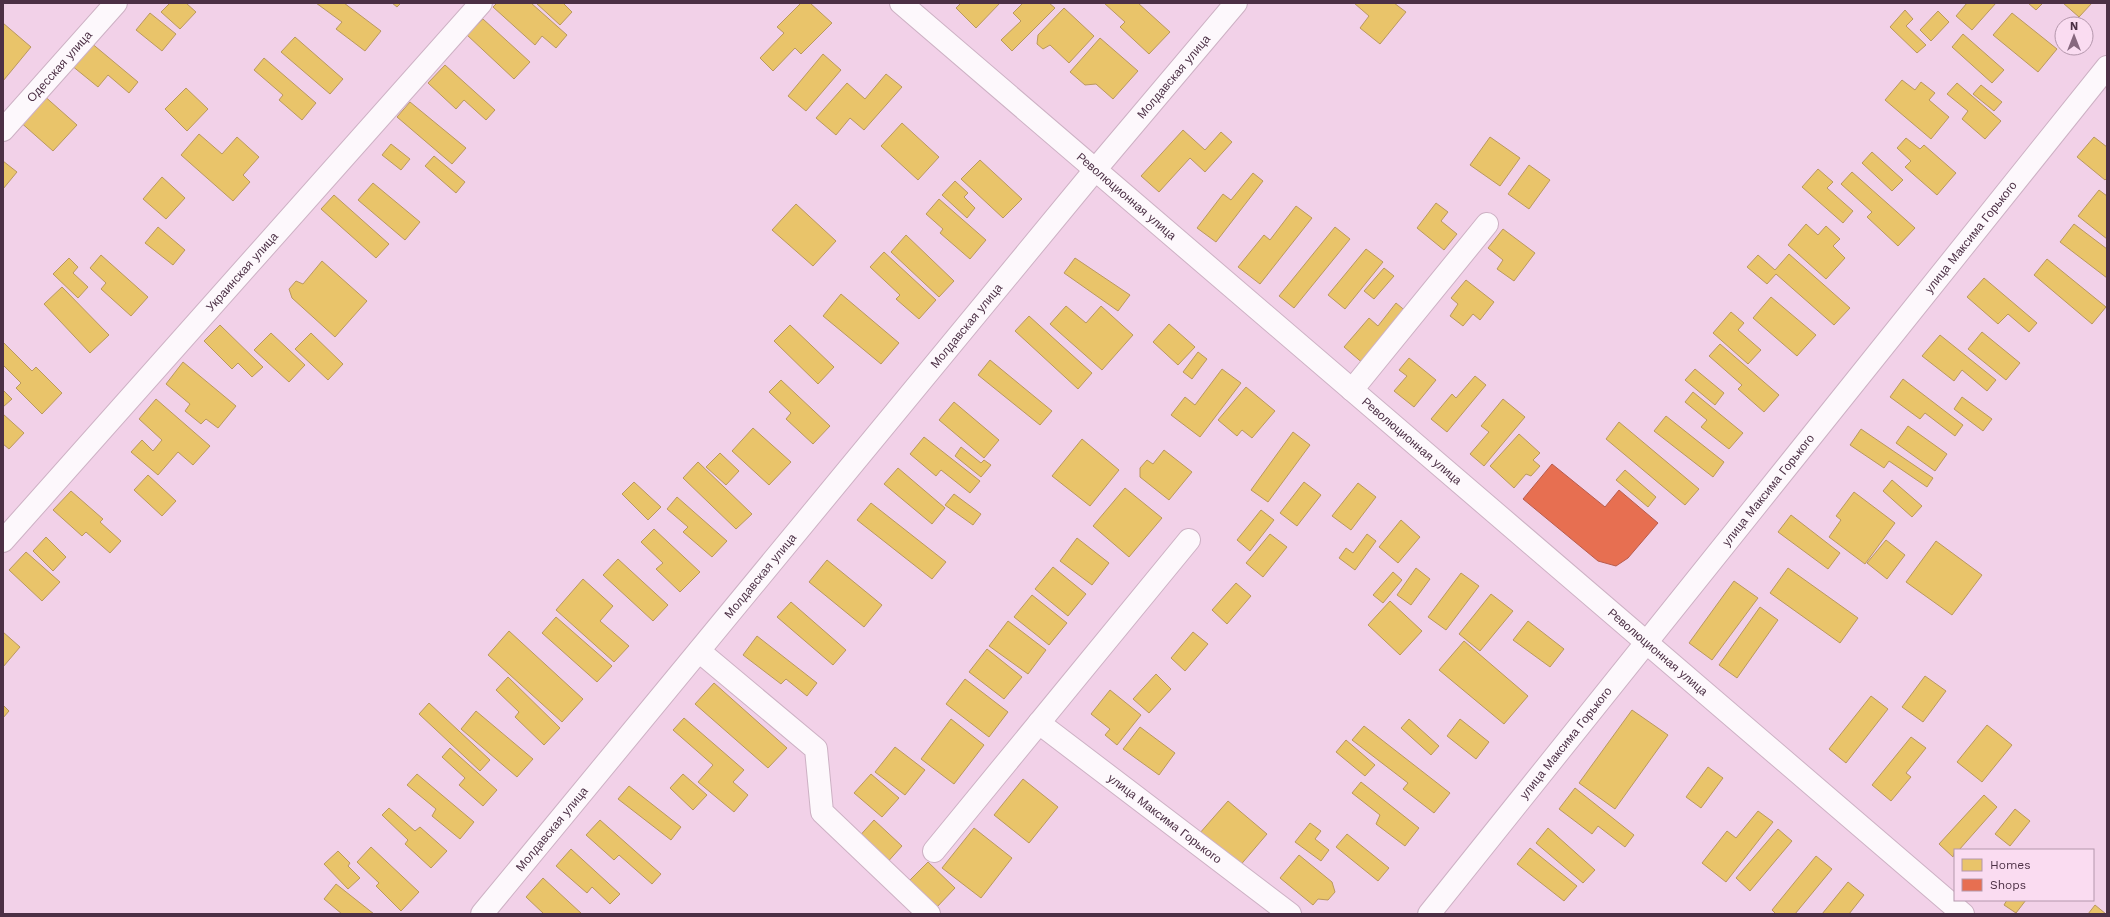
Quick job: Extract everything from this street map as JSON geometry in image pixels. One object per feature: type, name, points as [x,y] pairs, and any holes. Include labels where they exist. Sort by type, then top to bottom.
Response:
[{"type":"street","name":"Одесская улица","points":[[3,130],[116,3]]},
{"type":"street","name":"Украинская улица","points":[[3,541],[481,3]]},
{"type":"street","name":"Революционная улица","points":[[901,3],[1963,914]]},
{"type":"street","name":"Молдавская улица","points":[[482,914],[1095,170],[1236,3]]},
{"type":"street","name":"улица Максима Горького","points":[[1429,914],[2107,67]]},
{"type":"street","name":"Революционная улица","points":[[1352,390],[1487,224]]},
{"type":"street","points":[[934,851],[1189,540]]},
{"type":"street","points":[[699,651],[816,749],[822,812],[929,914]]},
{"type":"street","name":"улица Максима Горького","points":[[1039,723],[1290,914]]},
{"type":"building: Homes","points":[[170,3],[186,3],[196,12],[180,29],[161,12]]},
{"type":"building: Homes","points":[[316,3],[344,3],[381,31],[365,51],[336,29],[342,22]]},
{"type":"building: Homes","points":[[392,3],[401,3],[397,7]]},
{"type":"building: Homes","points":[[497,3],[531,3],[567,35],[556,48],[542,36],[535,45],[493,7]]},
{"type":"building: Homes","points":[[536,3],[563,3],[572,12],[560,25]]},
{"type":"building: Homes","points":[[801,3],[810,3],[832,23],[801,54],[795,48],[773,71],[760,58],[784,33],[777,27]]},
{"type":"building: Homes","points":[[961,3],[1000,3],[976,28],[956,8]]},
{"type":"building: Homes","points":[[1023,3],[1049,3],[1055,8],[1012,51],[1001,40],[1021,21],[1013,13]]},
{"type":"building: Homes","points":[[1104,3],[1138,3],[1170,32],[1149,54],[1120,27],[1125,22]]},
{"type":"building: Homes","points":[[1354,3],[1394,3],[1406,12],[1380,44],[1360,28],[1369,16]]},
{"type":"building: Homes","points":[[1967,3],[1996,3],[1972,30],[1956,16]]},
{"type":"building: Homes","points":[[2028,3],[2043,3],[2036,10]]},
{"type":"building: Homes","points":[[2063,3],[2092,3],[2080,16],[2078,16]]},
{"type":"building: Homes","points":[[1064,8],[1094,36],[1069,63],[1050,45],[1043,49],[1037,44],[1038,35]]},
{"type":"building: Homes","points":[[1905,10],[1913,19],[1906,26],[1926,45],[1917,53],[1890,27]]},
{"type":"building: Homes","points":[[1938,11],[1949,22],[1931,41],[1920,30]]},
{"type":"building: Homes","points":[[150,13],[176,34],[162,51],[136,30]]},
{"type":"building: Homes","points":[[2012,13],[2054,47],[2054,53],[2038,72],[1993,35]]},
{"type":"building: Homes","points":[[483,19],[530,62],[514,79],[467,35]]},
{"type":"building: Homes","points":[[3,23],[31,47],[3,81]]},
{"type":"building: Homes","points":[[1963,34],[2004,70],[1992,83],[1952,47]]},
{"type":"building: Homes","points":[[295,37],[343,79],[330,94],[281,52]]},
{"type":"building: Homes","points":[[1100,38],[1138,71],[1113,99],[1096,84],[1085,85],[1070,72]]},
{"type":"building: Homes","points":[[90,42],[138,82],[129,93],[108,75],[98,87],[71,65]]},
{"type":"building: Homes","points":[[823,54],[841,70],[806,111],[788,96]]},
{"type":"building: Homes","points":[[264,58],[316,103],[302,120],[279,100],[283,95],[254,70]]},
{"type":"building: Homes","points":[[445,65],[495,110],[486,120],[464,100],[456,109],[428,83]]},
{"type":"building: Homes","points":[[886,74],[902,87],[864,130],[850,118],[836,135],[816,118],[847,83],[865,99]]},
{"type":"building: Homes","points":[[1902,80],[1915,90],[1921,82],[1935,93],[1929,100],[1949,117],[1931,139],[1885,100]]},
{"type":"building: Homes","points":[[1957,83],[2001,121],[1985,139],[1962,119],[1968,111],[1947,94]]},
{"type":"building: Homes","points":[[1981,85],[2002,102],[1994,111],[1973,94]]},
{"type":"building: Homes","points":[[186,88],[208,109],[187,131],[165,109]]},
{"type":"building: Homes","points":[[42,94],[77,125],[53,151],[18,120]]},
{"type":"building: Homes","points":[[410,102],[466,148],[452,164],[397,117]]},
{"type":"building: Homes","points":[[902,123],[939,157],[918,180],[881,146]]},
{"type":"building: Homes","points":[[1183,130],[1205,150],[1221,132],[1232,142],[1205,172],[1190,158],[1159,192],[1141,176]]},
{"type":"building: Homes","points":[[199,134],[222,154],[237,137],[259,157],[243,175],[250,182],[233,201],[181,155]]},
{"type":"building: Homes","points":[[1490,137],[1520,158],[1500,186],[1470,165]]},
{"type":"building: Homes","points":[[2094,137],[2107,147],[2107,178],[2105,180],[2077,157]]},
{"type":"building: Homes","points":[[1906,138],[1920,149],[1924,145],[1956,173],[1937,195],[1905,167],[1911,161],[1897,148]]},
{"type":"building: Homes","points":[[391,144],[410,159],[401,170],[382,155]]},
{"type":"building: Homes","points":[[1872,152],[1903,180],[1892,191],[1862,163]]},
{"type":"building: Homes","points":[[434,156],[465,182],[456,193],[425,166]]},
{"type":"building: Homes","points":[[980,160],[1022,199],[1003,218],[961,179]]},
{"type":"building: Homes","points":[[3,161],[17,172],[3,189]]},
{"type":"building: Homes","points":[[1529,165],[1550,180],[1529,209],[1508,194]]},
{"type":"building: Homes","points":[[1818,169],[1833,182],[1827,188],[1853,211],[1843,223],[1802,187]]},
{"type":"building: Homes","points":[[1852,172],[1915,228],[1898,246],[1867,217],[1872,212],[1841,184]]},
{"type":"building: Homes","points":[[1253,173],[1263,181],[1216,242],[1197,228],[1223,194],[1231,200]]},
{"type":"building: Homes","points":[[162,177],[185,198],[166,219],[143,199]]},
{"type":"building: Homes","points":[[955,181],[968,193],[964,197],[975,208],[967,218],[942,195]]},
{"type":"building: Homes","points":[[373,183],[420,222],[405,240],[358,200]]},
{"type":"building: Homes","points":[[2099,190],[2107,196],[2107,239],[2078,216]]},
{"type":"building: Homes","points":[[334,195],[389,244],[376,258],[321,209]]},
{"type":"building: Homes","points":[[939,199],[986,240],[970,259],[940,233],[943,229],[926,214]]},
{"type":"building: Homes","points":[[1436,203],[1448,212],[1441,221],[1457,234],[1444,250],[1417,228]]},
{"type":"building: Homes","points":[[796,204],[836,241],[813,266],[772,230]]},
{"type":"building: Homes","points":[[1296,206],[1312,218],[1260,284],[1238,267],[1264,235],[1270,240]]},
{"type":"building: Homes","points":[[1806,224],[1818,235],[1826,226],[1840,239],[1833,246],[1845,258],[1826,279],[1788,245]]},
{"type":"building: Homes","points":[[2074,224],[2107,249],[2107,278],[2060,242]]},
{"type":"building: Homes","points":[[158,227],[185,250],[173,265],[145,243]]},
{"type":"building: Homes","points":[[1335,227],[1350,239],[1294,308],[1279,296]]},
{"type":"building: Homes","points":[[1503,229],[1535,253],[1514,281],[1497,269],[1503,260],[1488,248]]},
{"type":"building: Homes","points":[[906,235],[954,281],[939,297],[891,252]]},
{"type":"building: Homes","points":[[1366,249],[1383,262],[1345,309],[1328,295]]},
{"type":"building: Homes","points":[[884,252],[936,300],[919,319],[896,299],[900,295],[870,267]]},
{"type":"building: Homes","points":[[1789,254],[1850,308],[1834,325],[1776,274],[1767,284],[1747,267],[1758,255],[1775,270]]},
{"type":"building: Homes","points":[[101,255],[148,297],[131,316],[101,289],[106,283],[90,268]]},
{"type":"building: Homes","points":[[69,258],[78,267],[73,273],[88,287],[78,298],[53,274]]},
{"type":"building: Homes","points":[[1075,258],[1130,295],[1118,311],[1064,273]]},
{"type":"building: Homes","points":[[2047,259],[2106,307],[2092,324],[2034,275]]},
{"type":"building: Homes","points":[[322,261],[367,301],[335,337],[292,298],[289,289],[296,281],[303,284]]},
{"type":"building: Homes","points":[[1384,268],[1394,276],[1374,299],[1364,291]]},
{"type":"building: Homes","points":[[1984,278],[2037,323],[2029,332],[2008,314],[1998,324],[1967,297]]},
{"type":"building: Homes","points":[[1466,280],[1494,302],[1480,320],[1473,314],[1463,326],[1450,316],[1458,304],[1451,298]]},
{"type":"building: Homes","points":[[62,287],[109,335],[90,353],[44,304]]},
{"type":"building: Homes","points":[[841,294],[899,343],[881,364],[823,316]]},
{"type":"building: Homes","points":[[1771,297],[1816,335],[1797,356],[1753,318]]},
{"type":"building: Homes","points":[[1396,303],[1408,313],[1365,365],[1344,347],[1369,318],[1378,326]]},
{"type":"building: Homes","points":[[1066,306],[1086,323],[1101,306],[1133,335],[1102,370],[1050,324]]},
{"type":"building: Homes","points":[[1731,312],[1744,323],[1738,330],[1761,350],[1748,364],[1713,333]]},
{"type":"building: Homes","points":[[1029,316],[1092,373],[1078,389],[1015,331]]},
{"type":"building: Homes","points":[[1169,324],[1195,347],[1178,365],[1153,342]]},
{"type":"building: Homes","points":[[220,325],[263,367],[252,377],[238,363],[232,369],[204,341]]},
{"type":"building: Homes","points":[[790,325],[834,367],[818,384],[774,341]]},
{"type":"building: Homes","points":[[1982,332],[2020,363],[2006,380],[1968,349]]},
{"type":"building: Homes","points":[[271,333],[305,365],[289,382],[254,350]]},
{"type":"building: Homes","points":[[311,333],[343,364],[328,380],[295,349]]},
{"type":"building: Homes","points":[[1940,335],[1996,380],[1987,391],[1962,370],[1954,381],[1922,356]]},
{"type":"building: Homes","points":[[3,342],[32,371],[36,367],[62,393],[42,414],[16,388],[21,383],[3,365]]},
{"type":"building: Homes","points":[[1720,344],[1779,395],[1764,412],[1738,389],[1742,385],[1709,356]]},
{"type":"building: Homes","points":[[1198,352],[1207,359],[1192,379],[1183,372]]},
{"type":"building: Homes","points":[[1409,358],[1436,380],[1414,407],[1394,391],[1407,376],[1399,370]]},
{"type":"building: Homes","points":[[990,360],[1052,411],[1040,425],[978,375]]},
{"type":"building: Homes","points":[[183,362],[236,406],[218,428],[206,419],[201,424],[185,411],[190,404],[166,384]]},
{"type":"building: Homes","points":[[1222,369],[1241,383],[1200,437],[1171,415],[1185,397],[1195,405]]},
{"type":"building: Homes","points":[[1695,369],[1724,393],[1715,405],[1685,380]]},
{"type":"building: Homes","points":[[1475,376],[1486,385],[1447,432],[1431,419],[1452,394],[1456,398]]},
{"type":"building: Homes","points":[[1903,379],[1963,425],[1955,436],[1925,413],[1920,419],[1890,397]]},
{"type":"building: Homes","points":[[781,380],[830,426],[813,444],[786,419],[791,413],[769,392]]},
{"type":"building: Homes","points":[[1246,387],[1275,411],[1252,438],[1242,430],[1237,436],[1218,420]]},
{"type":"building: Homes","points":[[3,390],[12,399],[3,407]]},
{"type":"building: Homes","points":[[1693,392],[1743,433],[1729,449],[1701,427],[1707,420],[1685,402]]},
{"type":"building: Homes","points":[[1962,397],[1992,419],[1983,431],[1954,409]]},
{"type":"building: Homes","points":[[156,399],[210,446],[193,465],[178,452],[158,475],[131,452],[142,440],[153,451],[162,440],[139,419]]},
{"type":"building: Homes","points":[[1503,399],[1525,417],[1484,466],[1470,454],[1489,432],[1481,426]]},
{"type":"building: Homes","points":[[954,402],[999,440],[984,458],[939,420]]},
{"type":"building: Homes","points":[[3,414],[24,433],[9,449],[3,444]]},
{"type":"building: Homes","points":[[1666,416],[1724,462],[1713,477],[1654,431]]},
{"type":"building: Homes","points":[[1619,422],[1699,489],[1685,505],[1606,439]]},
{"type":"building: Homes","points":[[1908,426],[1947,454],[1935,471],[1896,443]]},
{"type":"building: Homes","points":[[753,428],[791,462],[769,485],[732,451]]},
{"type":"building: Homes","points":[[1861,429],[1933,478],[1927,487],[1889,461],[1884,468],[1850,445]]},
{"type":"building: Homes","points":[[1293,432],[1310,445],[1268,502],[1251,490]]},
{"type":"building: Homes","points":[[1519,434],[1540,453],[1533,460],[1540,466],[1531,476],[1526,474],[1514,488],[1490,466]]},
{"type":"building: Homes","points":[[924,437],[980,481],[970,493],[941,470],[936,476],[910,454]]},
{"type":"building: Homes","points":[[1082,439],[1119,470],[1090,506],[1052,476]]},
{"type":"building: Homes","points":[[961,447],[981,463],[984,460],[991,465],[981,477],[955,456]]},
{"type":"building: Homes","points":[[1164,450],[1192,472],[1169,500],[1140,477],[1140,468],[1147,460],[1153,464]]},
{"type":"building: Homes","points":[[720,453],[739,471],[726,485],[706,467]]},
{"type":"building: Homes","points":[[698,462],[752,514],[736,529],[683,478]]},
{"type":"building: Homes","points":[[898,468],[945,508],[932,524],[884,484]]},
{"type":"building: Homes","points":[[1625,470],[1656,497],[1648,507],[1616,480]]},
{"type":"building: Homes","points":[[148,475],[176,501],[162,516],[134,490]]},
{"type":"building: Homes","points":[[1892,480],[1922,506],[1912,517],[1883,491]]},
{"type":"building: Homes","points":[[634,482],[661,507],[648,520],[622,494]]},
{"type":"building: Homes","points":[[1304,482],[1321,495],[1297,526],[1280,513]]},
{"type":"building: Homes","points":[[1358,483],[1376,497],[1351,530],[1332,516]]},
{"type":"building: Homes","points":[[1125,488],[1162,518],[1129,557],[1093,526]]},
{"type":"building: Homes","points":[[71,491],[103,519],[100,522],[121,541],[110,553],[86,532],[82,536],[53,510]]},
{"type":"building: Homes","points":[[1854,492],[1895,523],[1865,564],[1829,537],[1841,520],[1836,516]]},
{"type":"building: Homes","points":[[954,494],[981,514],[973,525],[945,505]]},
{"type":"building: Homes","points":[[677,497],[727,541],[712,557],[683,532],[688,527],[667,509]]},
{"type":"building: Homes","points":[[871,503],[946,562],[932,579],[857,520]]},
{"type":"building: Homes","points":[[1261,510],[1274,520],[1250,551],[1237,540]]},
{"type":"building: Homes","points":[[1791,515],[1840,553],[1828,569],[1778,532]]},
{"type":"building: Homes","points":[[1401,520],[1420,537],[1398,563],[1379,547]]},
{"type":"building: Homes","points":[[654,529],[700,572],[680,592],[656,569],[663,563],[641,542]]},
{"type":"building: Homes","points":[[1270,534],[1287,547],[1263,577],[1246,563]]},
{"type":"building: Homes","points":[[1367,534],[1376,541],[1355,570],[1339,558],[1346,548],[1353,553]]},
{"type":"building: Homes","points":[[46,537],[66,557],[53,571],[33,551]]},
{"type":"building: Homes","points":[[1077,538],[1109,563],[1092,585],[1060,561]]},
{"type":"building: Homes","points":[[1886,540],[1905,555],[1887,579],[1867,563]]},
{"type":"building: Homes","points":[[1936,541],[1982,575],[1952,615],[1906,582]]},
{"type":"building: Homes","points":[[26,552],[60,582],[42,601],[9,570]]},
{"type":"building: Homes","points":[[618,559],[668,605],[653,621],[603,575]]},
{"type":"building: Homes","points":[[827,560],[882,605],[864,627],[809,582]]},
{"type":"building: Homes","points":[[1053,567],[1086,594],[1068,616],[1035,589]]},
{"type":"building: Homes","points":[[1416,568],[1430,579],[1411,605],[1397,595]]},
{"type":"building: Homes","points":[[1788,568],[1858,618],[1840,643],[1770,593]]},
{"type":"building: Homes","points":[[1393,572],[1402,580],[1383,603],[1373,595]]},
{"type":"building: Homes","points":[[1461,573],[1479,586],[1446,630],[1428,617]]},
{"type":"building: Homes","points":[[583,579],[613,606],[600,621],[629,646],[614,662],[556,610]]},
{"type":"building: Homes","points":[[1734,581],[1758,598],[1712,660],[1689,643]]},
{"type":"building: Homes","points":[[1236,583],[1251,596],[1227,624],[1212,610]]},
{"type":"building: Homes","points":[[1491,594],[1513,611],[1480,651],[1459,634]]},
{"type":"building: Homes","points":[[1032,595],[1067,623],[1049,645],[1014,617]]},
{"type":"building: Homes","points":[[1390,601],[1422,631],[1400,655],[1368,625]]},
{"type":"building: Homes","points":[[791,602],[846,650],[833,665],[777,617]]},
{"type":"building: Homes","points":[[1760,607],[1778,620],[1737,678],[1719,665]]},
{"type":"building: Homes","points":[[556,617],[612,666],[597,682],[542,633]]},
{"type":"building: Homes","points":[[1008,621],[1046,650],[1028,674],[989,646]]},
{"type":"building: Homes","points":[[1528,621],[1564,649],[1550,667],[1513,640]]},
{"type":"building: Homes","points":[[509,631],[583,699],[562,722],[488,655]]},
{"type":"building: Homes","points":[[3,632],[20,647],[3,667]]},
{"type":"building: Homes","points":[[1193,632],[1208,644],[1185,671],[1171,658]]},
{"type":"building: Homes","points":[[757,636],[817,683],[807,696],[786,679],[781,684],[743,655]]},
{"type":"building: Homes","points":[[1464,641],[1528,696],[1504,724],[1439,670]]},
{"type":"building: Homes","points":[[987,649],[1022,677],[1004,699],[969,672]]},
{"type":"building: Homes","points":[[1156,674],[1171,689],[1149,713],[1133,699]]},
{"type":"building: Homes","points":[[1925,676],[1946,691],[1923,722],[1902,707]]},
{"type":"building: Homes","points":[[508,677],[560,728],[544,745],[515,717],[519,712],[496,690]]},
{"type":"building: Homes","points":[[965,679],[1008,712],[989,737],[946,704]]},
{"type":"building: Homes","points":[[714,683],[787,748],[768,768],[695,704]]},
{"type":"building: Homes","points":[[1110,690],[1141,715],[1117,745],[1105,735],[1110,729],[1091,714]]},
{"type":"building: Homes","points":[[1871,696],[1888,709],[1846,763],[1829,749]]},
{"type":"building: Homes","points":[[429,703],[490,760],[480,771],[419,714]]},
{"type":"building: Homes","points":[[3,705],[9,711],[3,718]]},
{"type":"building: Homes","points":[[1632,710],[1668,735],[1615,809],[1579,783]]},
{"type":"building: Homes","points":[[476,711],[533,759],[517,777],[461,729]]},
{"type":"building: Homes","points":[[684,718],[744,770],[733,782],[748,795],[734,812],[698,782],[713,765],[673,730]]},
{"type":"building: Homes","points":[[951,719],[984,745],[954,784],[921,759]]},
{"type":"building: Homes","points":[[1409,719],[1439,746],[1431,755],[1401,728]]},
{"type":"building: Homes","points":[[1460,719],[1489,742],[1476,759],[1447,736]]},
{"type":"building: Homes","points":[[1987,725],[2012,745],[1982,782],[1957,762]]},
{"type":"building: Homes","points":[[1364,726],[1450,793],[1434,813],[1403,789],[1408,783],[1352,740]]},
{"type":"building: Homes","points":[[1140,727],[1175,753],[1159,775],[1123,749]]},
{"type":"building: Homes","points":[[1911,737],[1926,748],[1906,773],[1911,777],[1891,801],[1872,785]]},
{"type":"building: Homes","points":[[1346,740],[1375,765],[1365,776],[1336,752]]},
{"type":"building: Homes","points":[[895,747],[925,770],[905,795],[875,772]]},
{"type":"building: Homes","points":[[450,748],[497,790],[483,806],[459,785],[465,778],[442,757]]},
{"type":"building: Homes","points":[[1708,767],[1723,778],[1701,808],[1686,797]]},
{"type":"building: Homes","points":[[417,774],[474,822],[460,839],[432,816],[436,809],[407,785]]},
{"type":"building: Homes","points":[[683,774],[707,795],[693,810],[670,788]]},
{"type":"building: Homes","points":[[871,774],[899,798],[882,817],[854,793]]},
{"type":"building: Homes","points":[[1023,779],[1058,807],[1029,843],[994,815]]},
{"type":"building: Homes","points":[[1361,782],[1419,828],[1405,846],[1376,824],[1380,815],[1352,793]]},
{"type":"building: Homes","points":[[629,786],[681,827],[671,840],[618,799]]},
{"type":"building: Homes","points":[[1575,788],[1634,835],[1625,847],[1598,826],[1592,834],[1559,809]]},
{"type":"building: Homes","points":[[1984,795],[1997,807],[1960,849],[1954,849],[1953,857],[1939,844]]},
{"type":"building: Homes","points":[[1228,801],[1267,834],[1238,868],[1199,834]]},
{"type":"building: Homes","points":[[389,808],[415,831],[420,827],[447,851],[431,868],[405,844],[408,840],[382,815]]},
{"type":"building: Homes","points":[[2015,809],[2030,821],[2010,846],[1995,834]]},
{"type":"building: Homes","points":[[1758,811],[1773,822],[1726,882],[1702,863],[1727,831],[1736,838]]},
{"type":"building: Homes","points":[[600,820],[661,874],[652,884],[619,855],[614,860],[586,835]]},
{"type":"building: Homes","points":[[874,820],[902,846],[884,866],[856,840]]},
{"type":"building: Homes","points":[[1310,823],[1321,831],[1315,839],[1329,850],[1321,861],[1295,842]]},
{"type":"building: Homes","points":[[974,828],[1012,858],[981,898],[942,868]]},
{"type":"building: Homes","points":[[1548,828],[1595,870],[1583,883],[1536,843]]},
{"type":"building: Homes","points":[[1778,829],[1792,841],[1750,891],[1736,878]]},
{"type":"building: Homes","points":[[1347,834],[1389,868],[1378,881],[1336,847]]},
{"type":"building: Homes","points":[[371,847],[419,892],[401,911],[376,886],[379,883],[357,862]]},
{"type":"building: Homes","points":[[1530,848],[1577,886],[1564,901],[1517,864]]},
{"type":"building: Homes","points":[[571,849],[620,894],[610,904],[592,887],[587,893],[556,866]]},
{"type":"building: Homes","points":[[338,851],[350,863],[348,866],[360,878],[348,889],[324,864]]},
{"type":"building: Homes","points":[[1299,855],[1332,882],[1335,892],[1328,900],[1318,899],[1313,905],[1280,878]]},
{"type":"building: Homes","points":[[1816,856],[1832,869],[1795,914],[1776,914],[1772,910]]},
{"type":"building: Homes","points":[[928,862],[955,888],[936,908],[908,882]]},
{"type":"building: Homes","points":[[543,878],[582,914],[544,914],[526,897]]},
{"type":"building: Homes","points":[[1848,882],[1864,895],[1849,914],[1822,914]]},
{"type":"building: Homes","points":[[336,884],[374,914],[342,914],[324,899]]},
{"type":"building: Homes","points":[[2006,901],[2025,901],[2016,913],[2004,905]]},
{"type":"building: Homes","points":[[2095,905],[2106,914],[2088,914]]},
{"type":"building: Shops","points":[[1552,464],[1605,507],[1619,490],[1658,523],[1628,558],[1616,566],[1598,561],[1523,499]]}]
